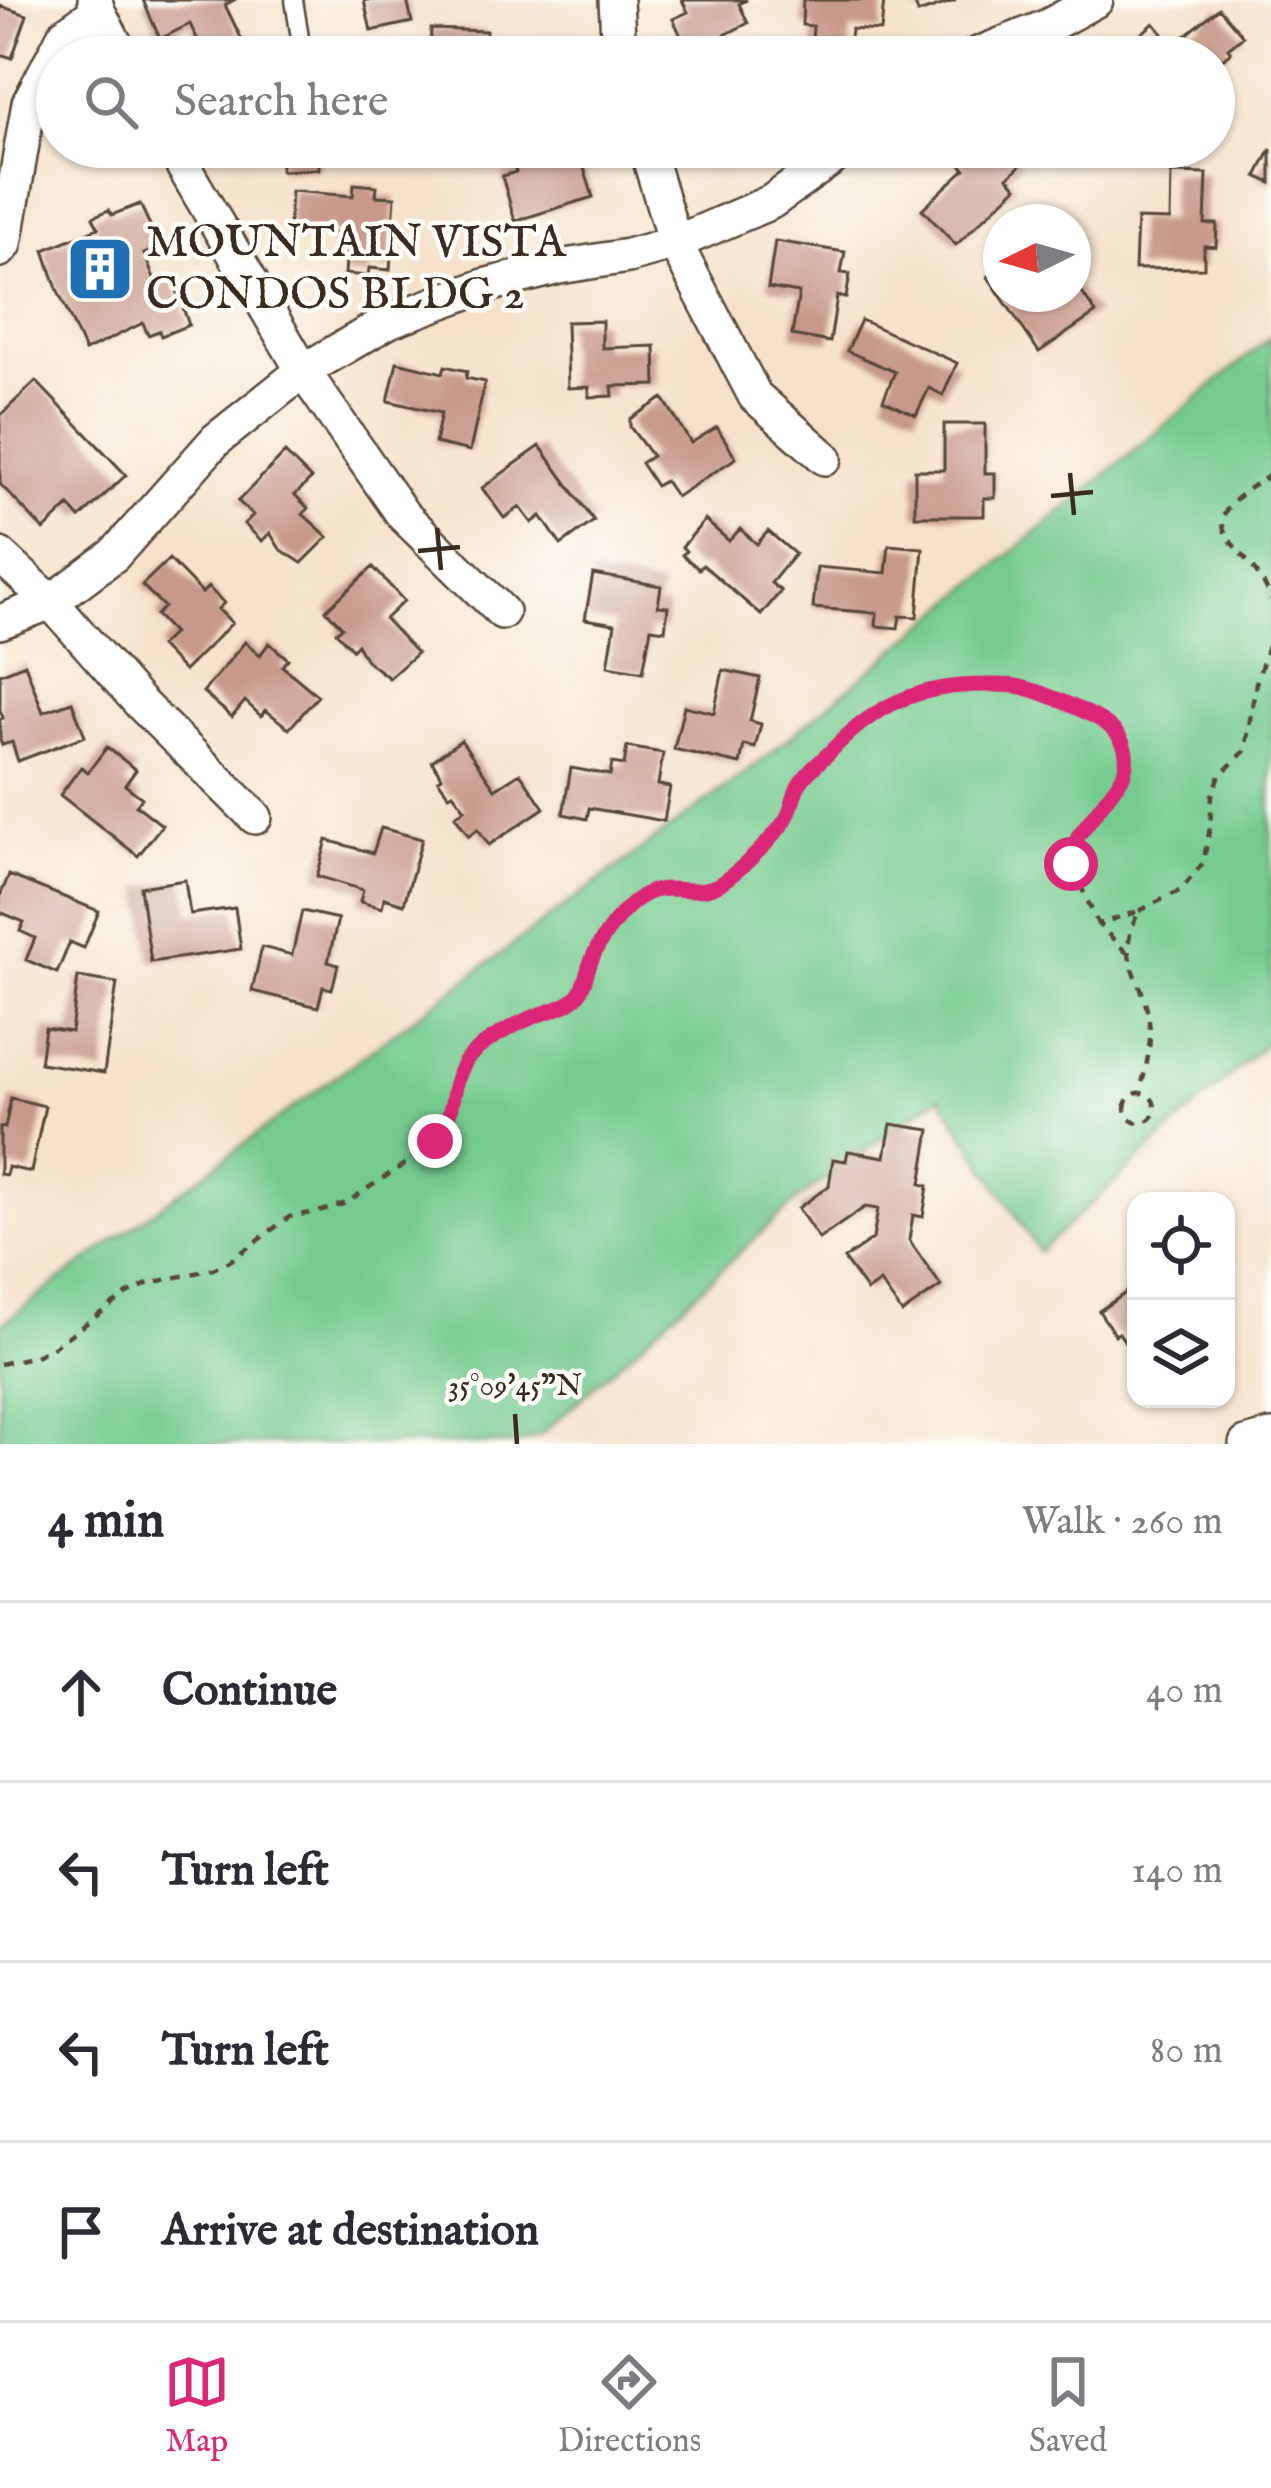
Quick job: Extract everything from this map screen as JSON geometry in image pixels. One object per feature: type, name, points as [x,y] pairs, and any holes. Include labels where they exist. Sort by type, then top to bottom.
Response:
[{"type":"street","points":[[616,0],[618,36]]},
{"type":"street","points":[[1023,36],[1096,0]]},
{"type":"street","points":[[63,36],[96,6],[111,36]]},
{"type":"street","points":[[0,250],[5,244],[29,103],[36,89]]},
{"type":"street","points":[[184,168],[303,371],[403,515],[502,612]]},
{"type":"street","points":[[652,168],[675,244],[755,396],[825,458]]},
{"type":"street","points":[[0,622],[51,602],[114,555],[216,440],[303,371],[389,321],[484,286],[675,244],[771,202],[819,168]]},
{"type":"street","points":[[0,555],[51,602],[140,703],[255,817]]},
{"type":"street","points":[[1246,1444],[1271,1436]]},
{"type":"lane","points":[[294,0],[300,36]]},
{"type":"path","points":[[1271,476],[1233,500],[1222,520],[1225,536],[1262,581],[1271,600]]},
{"type":"path","points":[[1098,924],[1181,890],[1203,863],[1212,795],[1220,776],[1245,751],[1256,683],[1271,637]]},
{"type":"path","points":[[0,1364],[53,1347],[147,1284],[230,1261],[289,1217],[346,1203],[412,1159],[445,1130],[460,1069],[470,1056],[530,1018],[577,997],[592,957],[639,898],[654,890],[700,891],[722,882],[784,823],[801,782],[847,734],[908,695],[964,685],[1023,687],[1086,712],[1119,734],[1125,743],[1122,778],[1078,836],[1071,864],[1098,924],[1127,953]]},
{"type":"path","points":[[1138,911],[1127,953],[1147,1006],[1150,1036],[1139,1094]]},
{"type":"path","points":[[1139,1094],[1152,1100],[1155,1110],[1142,1123],[1129,1118],[1125,1109],[1130,1097],[1139,1094]]},
{"type":"green space","points":[[1271,337],[1271,1038],[1039,1252],[940,1096],[796,1201],[541,1435],[518,1444],[0,1444],[0,1325],[765,758]]},
{"type":"building","points":[[143,0],[234,0],[225,5],[240,36],[196,36],[190,24],[159,36]]},
{"type":"building","points":[[364,0],[407,0],[412,22],[371,31]]},
{"type":"building","points":[[682,0],[747,0],[739,4],[748,23],[722,36],[681,36],[673,19],[688,12]]},
{"type":"building","points":[[803,0],[884,0],[881,31],[851,29],[850,36],[812,36],[813,26],[802,25]]},
{"type":"building","points":[[914,0],[953,0],[954,1],[918,13]]},
{"type":"building","points":[[0,6],[27,15],[12,58],[0,54]]},
{"type":"building","points":[[1219,8],[1243,36],[1235,42],[1235,36],[1185,36]]},
{"type":"building","points":[[1154,23],[1165,36],[1138,36]]},
{"type":"building","points":[[431,29],[486,31],[486,36],[431,36]]},
{"type":"building","points":[[1271,149],[1271,183],[1257,176]]},
{"type":"building","points":[[515,168],[584,168],[593,197],[515,221],[502,176],[516,172]]},
{"type":"building","points":[[964,168],[1018,168],[1008,177],[1017,187],[999,204],[983,204],[983,219],[956,245],[922,209]]},
{"type":"building","points":[[1171,173],[1207,174],[1205,224],[1217,224],[1216,247],[1204,246],[1204,268],[1135,269],[1137,219],[1170,220]]},
{"type":"building","points":[[354,184],[377,186],[376,196],[395,197],[390,270],[369,268],[368,276],[345,274],[348,234],[289,229],[291,191],[353,196]]},
{"type":"building","name":"MOUNTAIN VISTA CONDOS BLDG 2","points":[[140,204],[160,247],[144,254],[157,286],[173,279],[189,325],[161,336],[159,331],[148,335],[143,323],[85,351],[44,250],[98,228],[93,217]]},
{"type":"building","points":[[775,241],[845,252],[841,273],[850,274],[846,298],[837,296],[830,342],[792,335],[799,293],[768,288]]},
{"type":"building","points":[[1091,306],[1096,313],[1039,352],[1012,312],[1091,312]]},
{"type":"building","points":[[861,320],[957,363],[943,395],[929,388],[916,415],[883,400],[895,372],[847,351]]},
{"type":"building","points":[[602,321],[602,348],[655,346],[656,385],[612,386],[613,396],[589,397],[589,387],[568,388],[566,322]]},
{"type":"building","points":[[397,362],[443,373],[445,366],[467,371],[466,378],[485,382],[470,451],[435,443],[441,413],[388,401]]},
{"type":"building","points":[[36,381],[126,475],[80,518],[69,506],[44,530],[0,484],[0,416]]},
{"type":"building","points":[[663,398],[691,443],[717,427],[736,458],[676,497],[665,481],[656,486],[641,463],[652,456],[630,427],[630,419]]},
{"type":"building","points":[[944,424],[985,424],[985,473],[995,473],[995,498],[984,498],[984,516],[915,516],[915,470],[944,470]]},
{"type":"building","points":[[540,446],[594,521],[561,545],[541,516],[532,523],[520,507],[504,518],[482,488]]},
{"type":"building","points":[[285,453],[311,479],[295,495],[308,508],[303,514],[328,537],[302,563],[280,549],[270,533],[262,541],[244,524],[253,515],[238,501]]},
{"type":"building","points":[[705,520],[729,541],[740,529],[757,544],[768,531],[795,554],[771,583],[781,591],[761,615],[703,565],[699,569],[682,555],[686,551],[682,547]]},
{"type":"building","points":[[889,545],[923,548],[917,617],[900,616],[898,628],[876,626],[877,613],[813,608],[817,567],[886,573]]},
{"type":"building","points":[[169,559],[202,593],[208,587],[224,603],[218,609],[232,623],[184,671],[160,646],[173,633],[156,615],[164,607],[142,585]]},
{"type":"building","points":[[373,567],[404,601],[385,619],[417,653],[389,678],[366,660],[357,644],[352,649],[336,632],[342,627],[326,610]]},
{"type":"building","points":[[593,574],[661,586],[658,606],[668,607],[665,630],[651,628],[643,672],[608,666],[615,624],[585,619]]},
{"type":"building","points":[[245,642],[260,655],[269,643],[288,659],[282,666],[318,696],[289,729],[266,710],[261,716],[245,701],[232,717],[203,692]]},
{"type":"building","points":[[25,664],[43,712],[72,702],[85,736],[18,761],[12,742],[2,745],[0,740],[0,674]]},
{"type":"building","points":[[723,670],[760,678],[750,721],[761,724],[755,748],[744,745],[740,764],[674,749],[684,706],[714,713]]},
{"type":"building","points":[[461,740],[495,789],[520,773],[544,808],[489,845],[478,829],[469,836],[455,816],[465,809],[438,780],[442,777],[432,761]]},
{"type":"building","points":[[107,747],[136,770],[125,785],[142,798],[136,805],[162,825],[138,856],[60,795],[81,767],[88,772]]},
{"type":"building","points":[[627,747],[663,753],[658,785],[670,787],[664,821],[589,808],[587,819],[563,814],[571,768],[610,775],[612,763],[624,765]]},
{"type":"building","points":[[381,828],[422,839],[404,904],[384,898],[382,908],[360,902],[363,890],[317,876],[327,840],[373,853]]},
{"type":"building","points":[[9,875],[99,911],[84,948],[70,942],[57,973],[26,960],[35,938],[20,931],[24,922],[0,912],[0,896]]},
{"type":"building","points":[[185,880],[190,914],[235,908],[241,949],[151,962],[140,887]]},
{"type":"building","points":[[302,911],[338,919],[328,962],[338,965],[332,989],[323,987],[318,1007],[252,991],[262,947],[292,955]]},
{"type":"building","points":[[78,977],[117,983],[104,1073],[40,1063],[45,1028],[71,1032]]},
{"type":"building","points":[[11,1098],[45,1106],[31,1172],[8,1167],[6,1175],[0,1174],[0,1127],[5,1128]]},
{"type":"building","points":[[891,1124],[930,1130],[921,1184],[928,1186],[923,1217],[913,1215],[909,1240],[941,1286],[902,1313],[880,1282],[867,1291],[844,1259],[873,1239],[878,1209],[865,1207],[819,1239],[798,1208],[829,1186],[833,1159],[846,1161],[848,1151],[885,1157]]},
{"type":"building","points":[[1127,1292],[1127,1345],[1119,1333],[1115,1335],[1099,1311]]},
{"type":"place","name":"MOUNTAIN VISTA CONDOS BLDG 2","points":[[100,269]]},
{"type":"route","points":[[435,1141],[445,1130],[460,1069],[470,1056],[530,1018],[577,997],[592,957],[639,898],[654,890],[712,888],[740,868],[784,823],[801,782],[847,734],[908,695],[964,685],[1023,687],[1086,712],[1119,734],[1127,755],[1122,778],[1078,836],[1071,864]]}]
